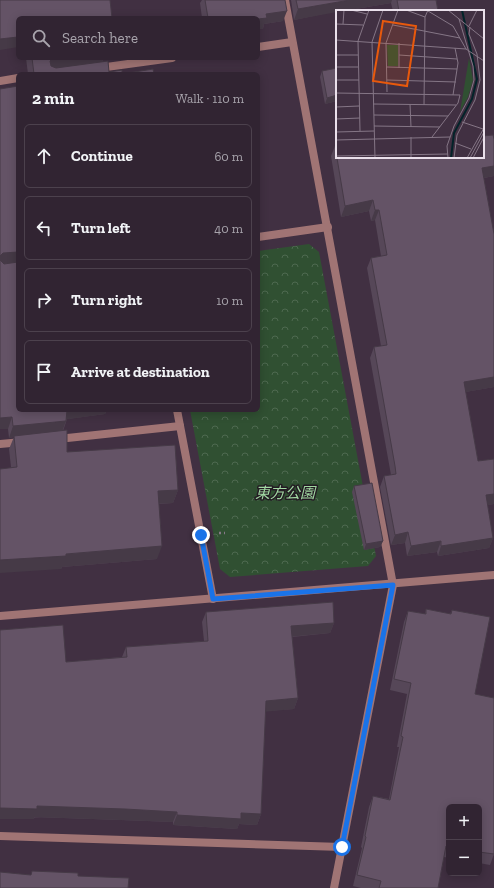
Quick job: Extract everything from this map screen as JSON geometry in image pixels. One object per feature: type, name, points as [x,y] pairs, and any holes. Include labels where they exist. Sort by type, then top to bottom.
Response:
[{"type":"street","points":[[285,0],[393,585],[334,888]]},
{"type":"street","points":[[260,46],[292,42]]},
{"type":"street","points":[[89,69],[157,60]]},
{"type":"street","points":[[0,81],[16,78]]},
{"type":"street","points":[[260,236],[328,227]]},
{"type":"street","points":[[177,412],[213,599]]},
{"type":"street","points":[[47,440],[180,426]]},
{"type":"street","points":[[0,444],[31,441]]},
{"type":"street","points":[[0,616],[393,585],[494,575]]},
{"type":"street","points":[[0,836],[342,847]]},
{"type":"green space","name":"東方公園","points":[[309,244],[319,252],[376,556],[368,566],[230,577],[220,569],[190,412],[260,412],[260,251]]},
{"type":"building","points":[[0,0],[110,0],[112,16],[16,16],[16,37],[0,39]]},
{"type":"building","points":[[205,0],[285,0],[287,11],[266,14],[267,18],[260,19],[260,16],[208,16]]},
{"type":"building","points":[[296,0],[350,0],[298,9]]},
{"type":"building","points":[[397,0],[436,0],[438,10],[399,10]]},
{"type":"building","points":[[32,60],[51,60],[51,66],[56,68],[108,61],[109,72],[34,72]]},
{"type":"building","points":[[336,68],[336,95],[327,98],[322,71]]},
{"type":"building","points":[[153,69],[154,72],[134,72]]},
{"type":"building","points":[[122,70],[122,72],[109,72]]},
{"type":"building","points":[[16,86],[16,252],[3,253],[0,256],[0,89]]},
{"type":"building","points":[[493,135],[494,139],[494,166],[482,168],[494,234],[494,377],[464,382],[478,461],[494,459],[494,494],[486,495],[493,538],[441,546],[441,541],[411,546],[408,532],[395,535],[384,476],[396,474],[374,347],[387,345],[371,258],[387,255],[379,210],[375,210],[373,200],[345,206],[337,158],[484,158],[484,136]]},
{"type":"building","points":[[0,260],[4,264],[16,262],[16,412],[67,412],[66,421],[13,426],[12,417],[0,418]]},
{"type":"building","points":[[67,430],[67,452],[175,445],[178,490],[158,491],[162,546],[66,554],[66,556],[0,560],[0,469],[17,467],[14,436]]},
{"type":"building","points":[[372,483],[383,541],[366,544],[354,486]]},
{"type":"building","points":[[333,602],[334,623],[291,626],[298,698],[266,701],[261,814],[241,813],[241,819],[177,815],[177,812],[125,809],[37,806],[37,809],[0,808],[0,630],[63,625],[66,662],[127,657],[126,647],[208,641],[206,612]]},
{"type":"building","points":[[426,609],[451,614],[452,610],[490,617],[475,694],[494,698],[494,854],[482,852],[482,804],[446,804],[446,846],[438,888],[379,888],[381,881],[357,875],[366,837],[373,796],[390,800],[403,737],[401,736],[411,683],[394,679],[408,611],[426,614]]},
{"type":"building","points":[[32,871],[78,873],[78,876],[129,878],[128,888],[0,888],[0,872],[31,875]]},
{"type":"route","points":[[201,535],[213,599],[393,585],[342,847]]}]
